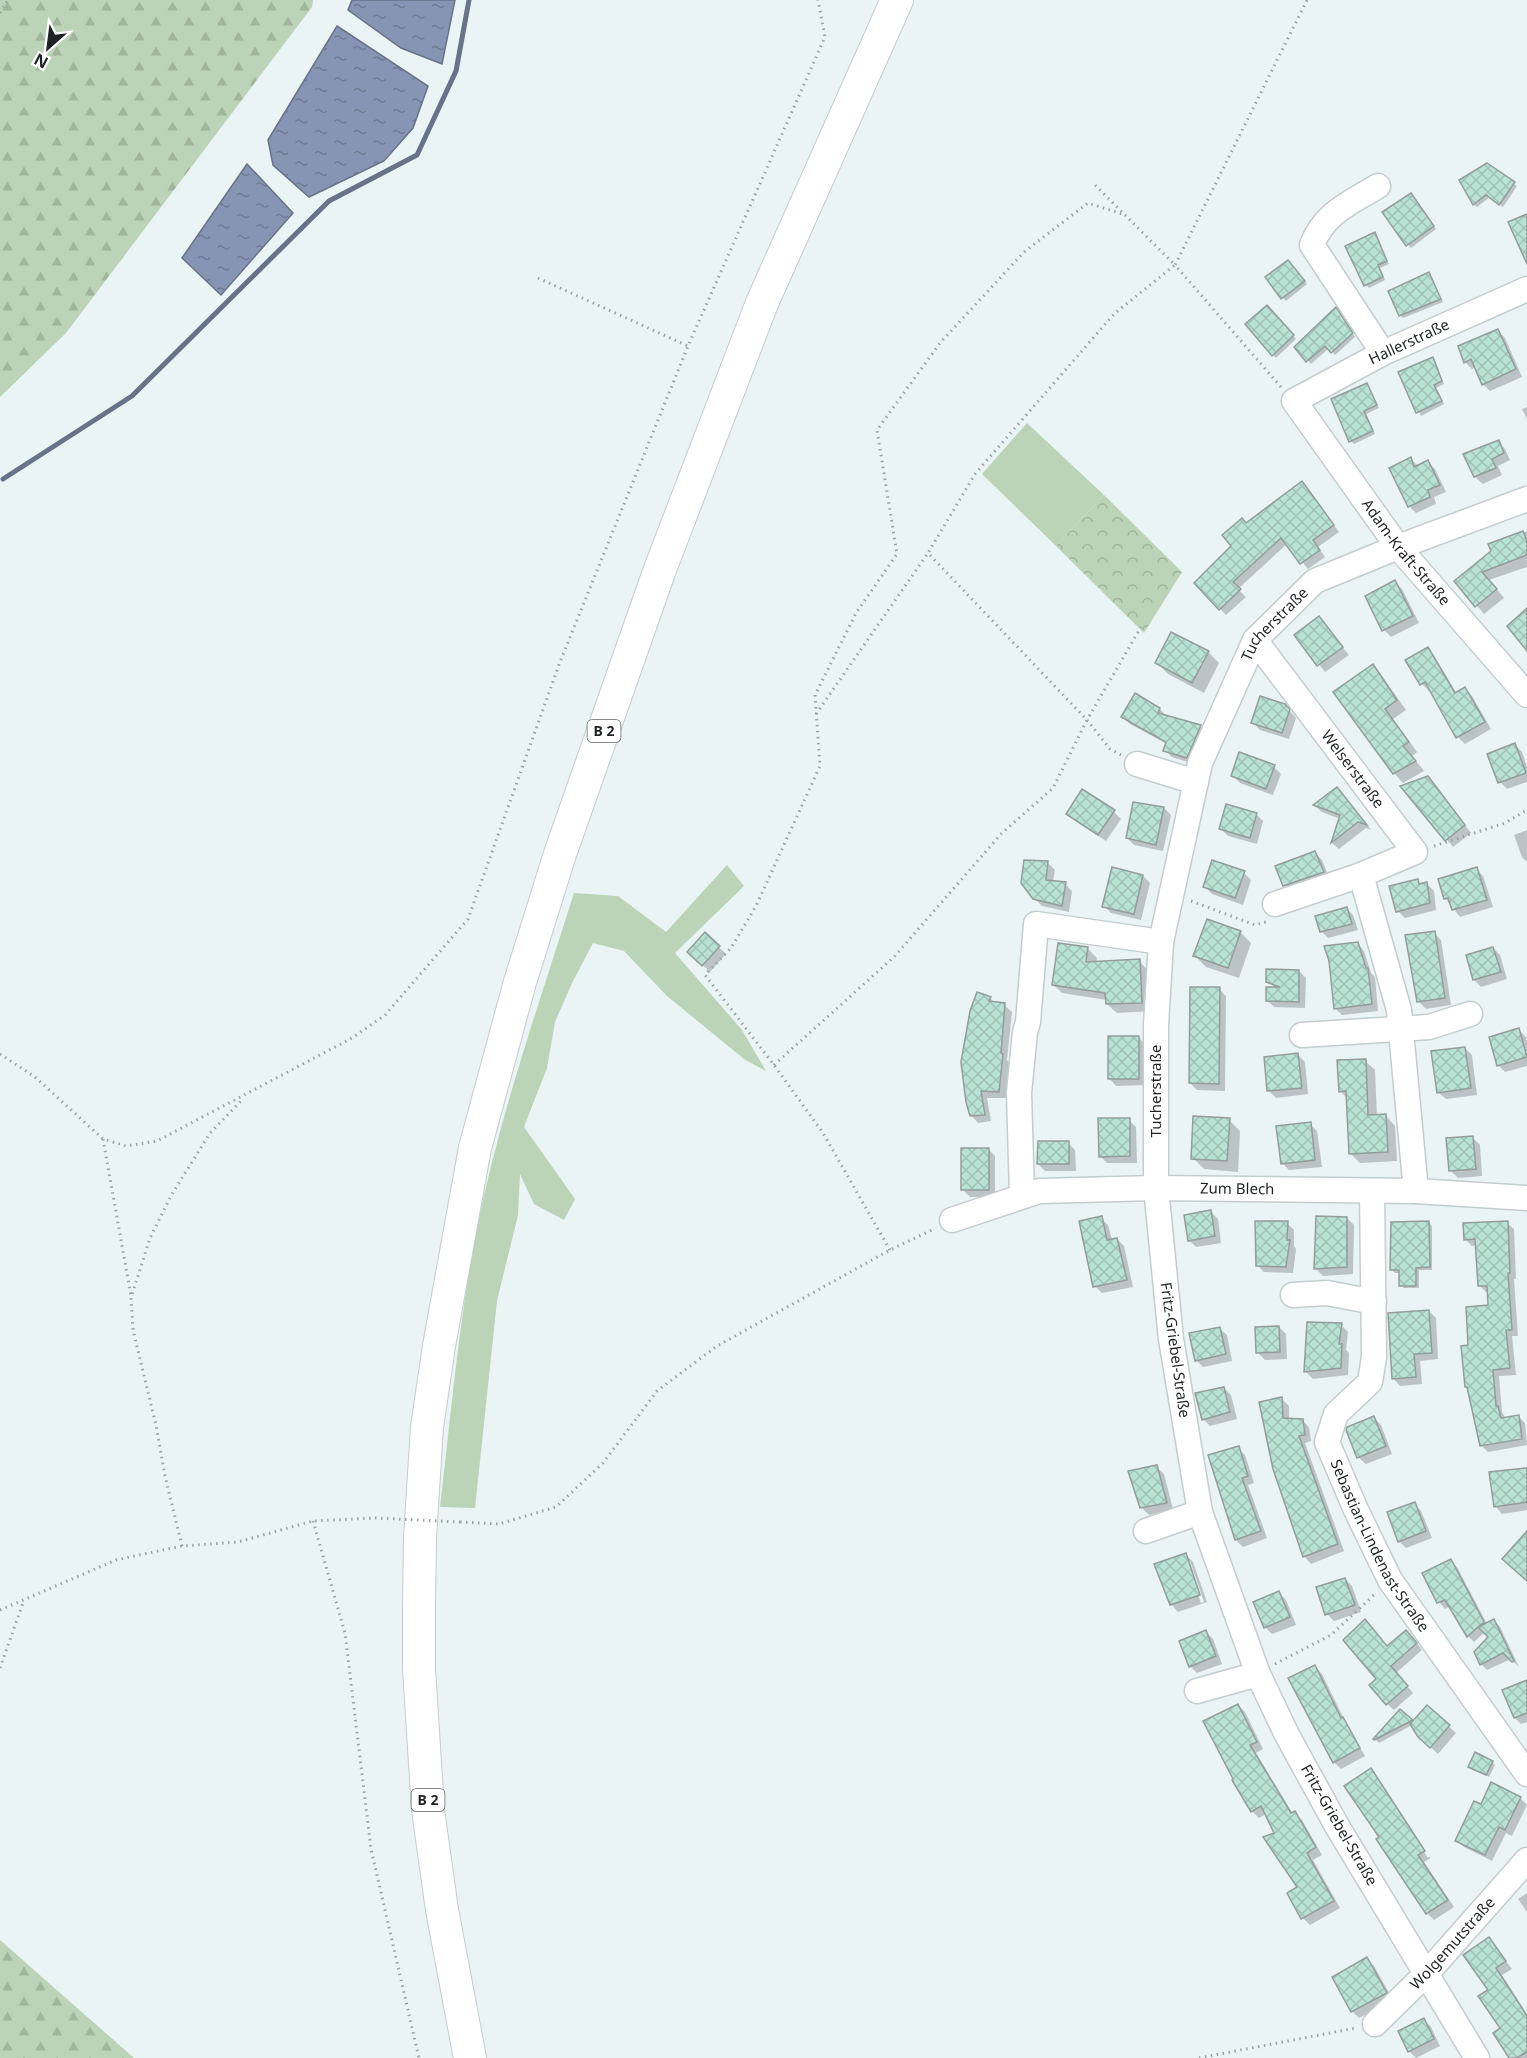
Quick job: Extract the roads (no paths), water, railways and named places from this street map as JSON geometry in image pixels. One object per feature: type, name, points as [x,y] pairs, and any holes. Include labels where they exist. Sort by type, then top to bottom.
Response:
[{"type":"main road","name":"B 2","points":[[470,2058],[442,1910],[428,1810],[419,1669],[419,1595],[427,1427],[439,1346],[475,1148],[520,982],[560,854],[659,572],[762,303],[897,0]]},
{"type":"street","points":[[1378,186],[1337,211],[1318,229],[1312,245],[1383,353]]},
{"type":"street","name":"Hallerstraße","points":[[1294,401],[1383,353],[1527,289]]},
{"type":"street","name":"Adam-Kraft-Straße","points":[[1294,401],[1398,547],[1527,695]]},
{"type":"street","name":"Tucherstraße","points":[[1156,1188],[1156,1025],[1161,942],[1200,763],[1255,640],[1315,580],[1527,499]]},
{"type":"street","name":"Welserstraße","points":[[1255,640],[1415,852],[1361,875]]},
{"type":"street","points":[[1137,764],[1196,782]]},
{"type":"street","points":[[1275,904],[1361,875],[1399,1010],[1416,1191]]},
{"type":"street","points":[[1022,1196],[1019,1093],[1028,1022],[1036,924],[1161,942]]},
{"type":"street","points":[[1302,1035],[1429,1027],[1470,1014]]},
{"type":"street","name":"Zum Blech","points":[[952,1220],[1039,1191],[1156,1188],[1416,1191],[1527,1198]]},
{"type":"street","name":"Fritz-Griebel-Straße","points":[[1156,1188],[1171,1339],[1200,1512],[1258,1674],[1287,1735],[1337,1826],[1477,2058]]},
{"type":"street","name":"Sebastian-Lindenast-Straße","points":[[1372,1191],[1374,1357],[1370,1382],[1336,1414],[1328,1442],[1356,1510],[1390,1580],[1527,1774]]},
{"type":"street","points":[[1293,1295],[1327,1293],[1374,1302]]},
{"type":"street","points":[[1146,1531],[1200,1512]]},
{"type":"street","points":[[1197,1691],[1258,1674]]},
{"type":"street","name":"Wolgemutstraße","points":[[1375,2024],[1427,1973],[1527,1860]]},
{"type":"water","points":[[352,0],[455,0],[442,64],[401,48],[348,10]]},
{"type":"water","points":[[337,26],[428,86],[413,128],[384,161],[309,197],[273,165],[268,140]]},
{"type":"water","points":[[247,164],[293,213],[221,295],[182,258]]},
{"type":"waterway","points":[[3,479],[132,396],[329,201],[417,155],[456,71],[469,0]]}]
